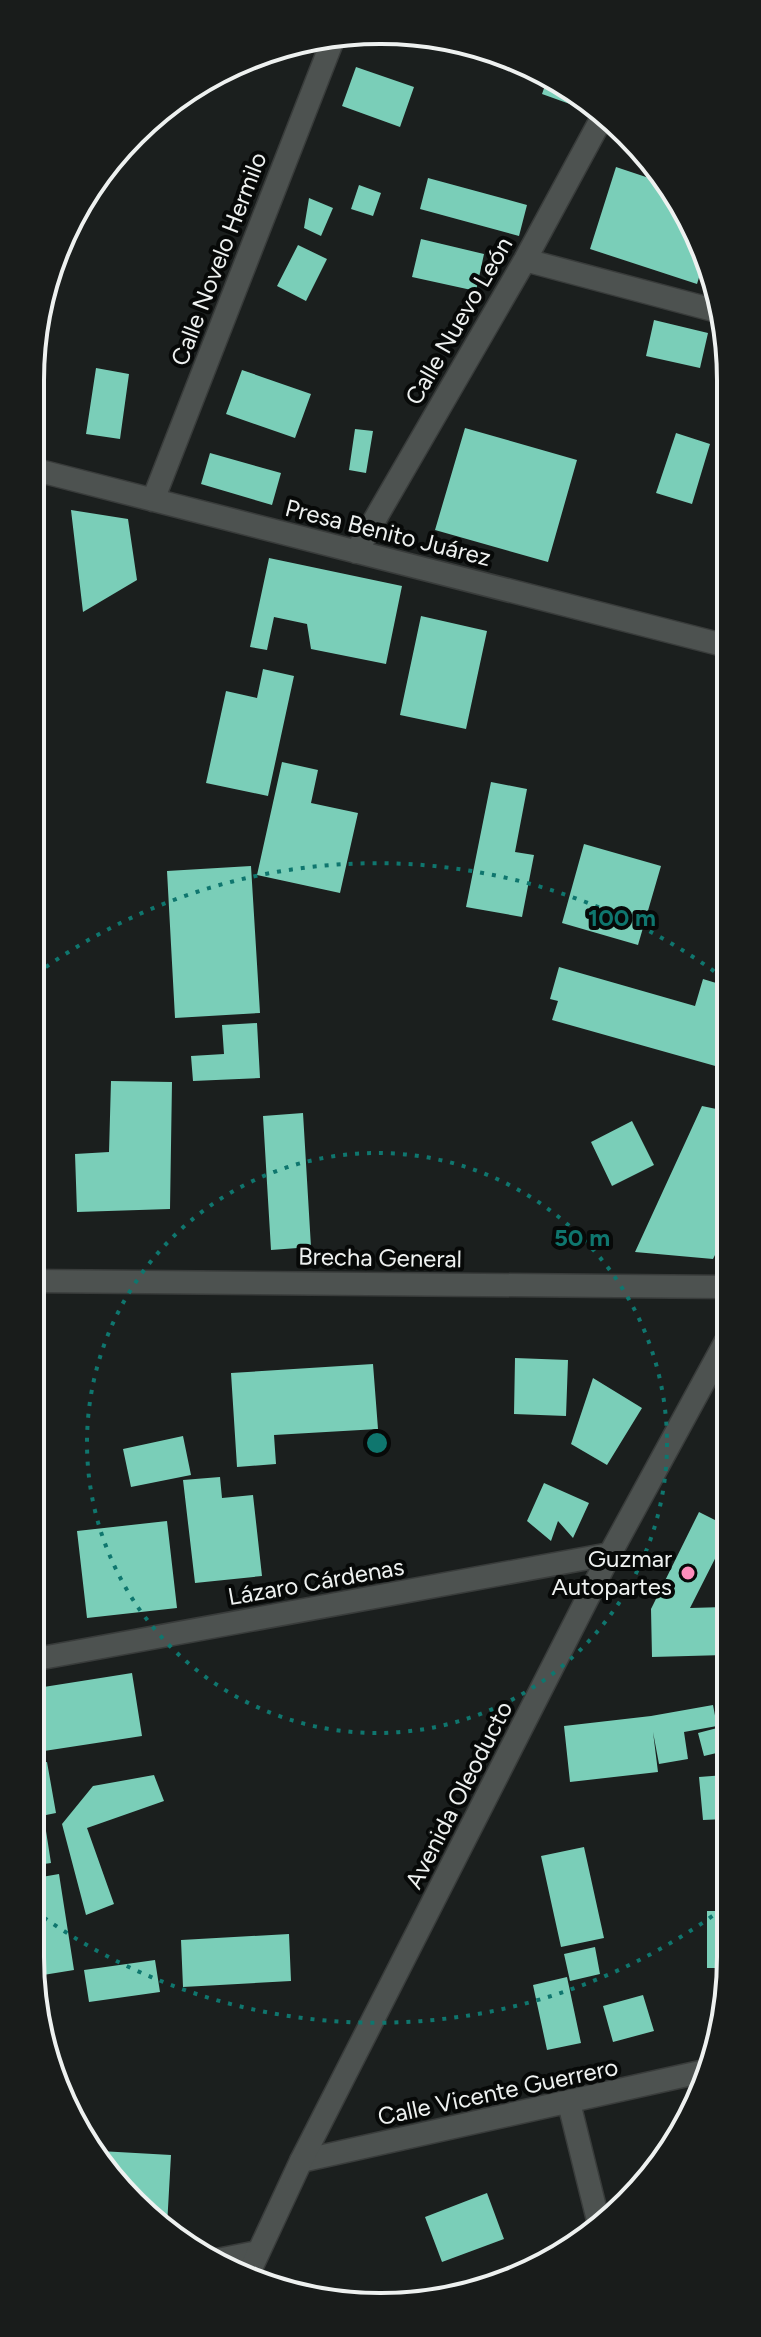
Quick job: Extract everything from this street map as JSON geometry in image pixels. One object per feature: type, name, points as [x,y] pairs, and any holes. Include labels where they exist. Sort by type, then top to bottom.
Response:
[{"type":"street","name":"Calle Novelo Hermilo","points":[[153,500],[330,48]]},
{"type":"street","name":"Calle Nuevo León","points":[[356,552],[525,260],[598,125]]},
{"type":"street","points":[[525,260],[710,309]]},
{"type":"street","name":"Presa Benito Juárez","points":[[44,472],[717,643]]},
{"type":"street","name":"Brecha General","points":[[44,1281],[717,1287]]},
{"type":"street","name":"Avenida Oleoducto","points":[[251,2267],[301,2161],[610,1554],[717,1358]]},
{"type":"street","name":"Lázaro Cárdenas","points":[[44,1658],[610,1554]]},
{"type":"street","name":"Calle Vicente Guerrero","points":[[301,2161],[696,2073]]},
{"type":"street","points":[[569,2103],[596,2214]]},
{"type":"street","points":[[231,2257],[258,2252]]},
{"type":"building","points":[[356,67],[414,87],[400,127],[342,106]]},
{"type":"building","points":[[545,87],[572,105],[542,94]]},
{"type":"building","points":[[616,167],[648,178],[672,212],[700,275],[697,284],[590,249]]},
{"type":"building","points":[[428,178],[527,205],[519,236],[420,209]]},
{"type":"building","points":[[359,185],[381,193],[373,216],[351,209]]},
{"type":"building","points":[[309,198],[333,208],[321,236],[304,228]]},
{"type":"building","points":[[421,239],[484,254],[476,291],[412,277]]},
{"type":"building","points":[[298,245],[327,259],[306,301],[277,286]]},
{"type":"building","points":[[654,320],[708,333],[700,368],[646,356]]},
{"type":"building","points":[[96,368],[129,374],[120,439],[86,434]]},
{"type":"building","points":[[242,370],[311,394],[295,438],[226,414]]},
{"type":"building","points":[[465,428],[577,460],[548,562],[435,530]]},
{"type":"building","points":[[355,429],[373,431],[366,473],[349,470]]},
{"type":"building","points":[[676,433],[710,444],[692,504],[656,493]]},
{"type":"building","points":[[210,453],[281,473],[272,505],[201,484]]},
{"type":"building","points":[[71,510],[128,519],[137,580],[83,612]]},
{"type":"building","points":[[269,558],[402,586],[386,664],[311,649],[307,624],[274,617],[267,650],[250,647]]},
{"type":"building","points":[[421,616],[487,631],[466,729],[400,715]]},
{"type":"building","points":[[263,669],[294,676],[268,796],[206,783],[226,691],[257,698]]},
{"type":"building","points":[[282,762],[318,770],[311,803],[358,813],[340,893],[257,875]]},
{"type":"building","points":[[491,782],[527,789],[515,852],[534,855],[522,917],[466,907]]},
{"type":"building","points":[[584,844],[661,866],[638,945],[562,923]]},
{"type":"building","points":[[251,866],[260,1013],[175,1018],[167,871]]},
{"type":"building","points":[[559,967],[695,1006],[703,979],[717,983],[717,1066],[552,1020],[558,1001],[550,999]]},
{"type":"building","points":[[257,1023],[260,1078],[193,1081],[191,1056],[224,1054],[222,1025]]},
{"type":"building","points":[[111,1081],[172,1082],[170,1209],[77,1212],[75,1154],[109,1152]]},
{"type":"building","points":[[702,1106],[717,1109],[717,1251],[713,1259],[635,1252]]},
{"type":"building","points":[[303,1113],[311,1247],[271,1250],[263,1116]]},
{"type":"building","points":[[632,1121],[654,1165],[612,1186],[591,1142]]},
{"type":"building","points":[[515,1358],[568,1360],[566,1416],[514,1414]]},
{"type":"building","points":[[373,1364],[378,1429],[274,1435],[276,1464],[237,1467],[231,1373]]},
{"type":"building","points":[[593,1378],[642,1408],[607,1465],[571,1444]]},
{"type":"building","points":[[183,1436],[191,1475],[131,1487],[123,1449]]},
{"type":"building","points":[[220,1477],[222,1498],[253,1495],[262,1576],[195,1583],[183,1480]]},
{"type":"building","points":[[544,1483],[589,1503],[573,1538],[558,1521],[551,1541],[527,1521]]},
{"type":"building","points":[[699,1512],[717,1521],[717,1555],[690,1608],[717,1607],[717,1655],[652,1657],[651,1609]]},
{"type":"building","points":[[167,1521],[177,1608],[87,1618],[77,1531]]},
{"type":"building","points":[[132,1673],[142,1736],[44,1751],[44,1687]]},
{"type":"building","points":[[713,1705],[717,1726],[684,1732],[688,1759],[659,1764],[653,1732],[658,1772],[570,1782],[564,1726]]},
{"type":"building","points":[[717,1728],[717,1753],[704,1756],[698,1733]]},
{"type":"building","points":[[44,1762],[47,1762],[56,1813],[44,1815]]},
{"type":"building","points":[[154,1775],[164,1801],[87,1828],[114,1904],[86,1915],[62,1824],[93,1786]]},
{"type":"building","points":[[717,1776],[717,1819],[703,1820],[699,1777]]},
{"type":"building","points":[[44,1831],[51,1863],[44,1864]]},
{"type":"building","points":[[584,1847],[604,1938],[561,1947],[541,1856]]},
{"type":"building","points":[[59,1874],[74,1970],[45,1975],[44,1956],[44,1877]]},
{"type":"building","points":[[707,1911],[717,1911],[716,1968],[707,1968]]},
{"type":"building","points":[[289,1934],[291,1981],[183,1987],[181,1940]]},
{"type":"building","points":[[595,1947],[600,1974],[570,1981],[564,1954]]},
{"type":"building","points":[[155,1960],[160,1992],[89,2002],[84,1970]]},
{"type":"building","points":[[567,1977],[581,2043],[547,2050],[533,1985]]},
{"type":"building","points":[[643,1995],[654,2031],[613,2042],[603,2006]]},
{"type":"building","points":[[107,2151],[171,2155],[168,2216],[128,2178]]},
{"type":"building","points":[[487,2193],[504,2239],[442,2262],[425,2217]]},
{"type":"place","name":"Guzmar Autopartes","points":[[688,1573]]}]
